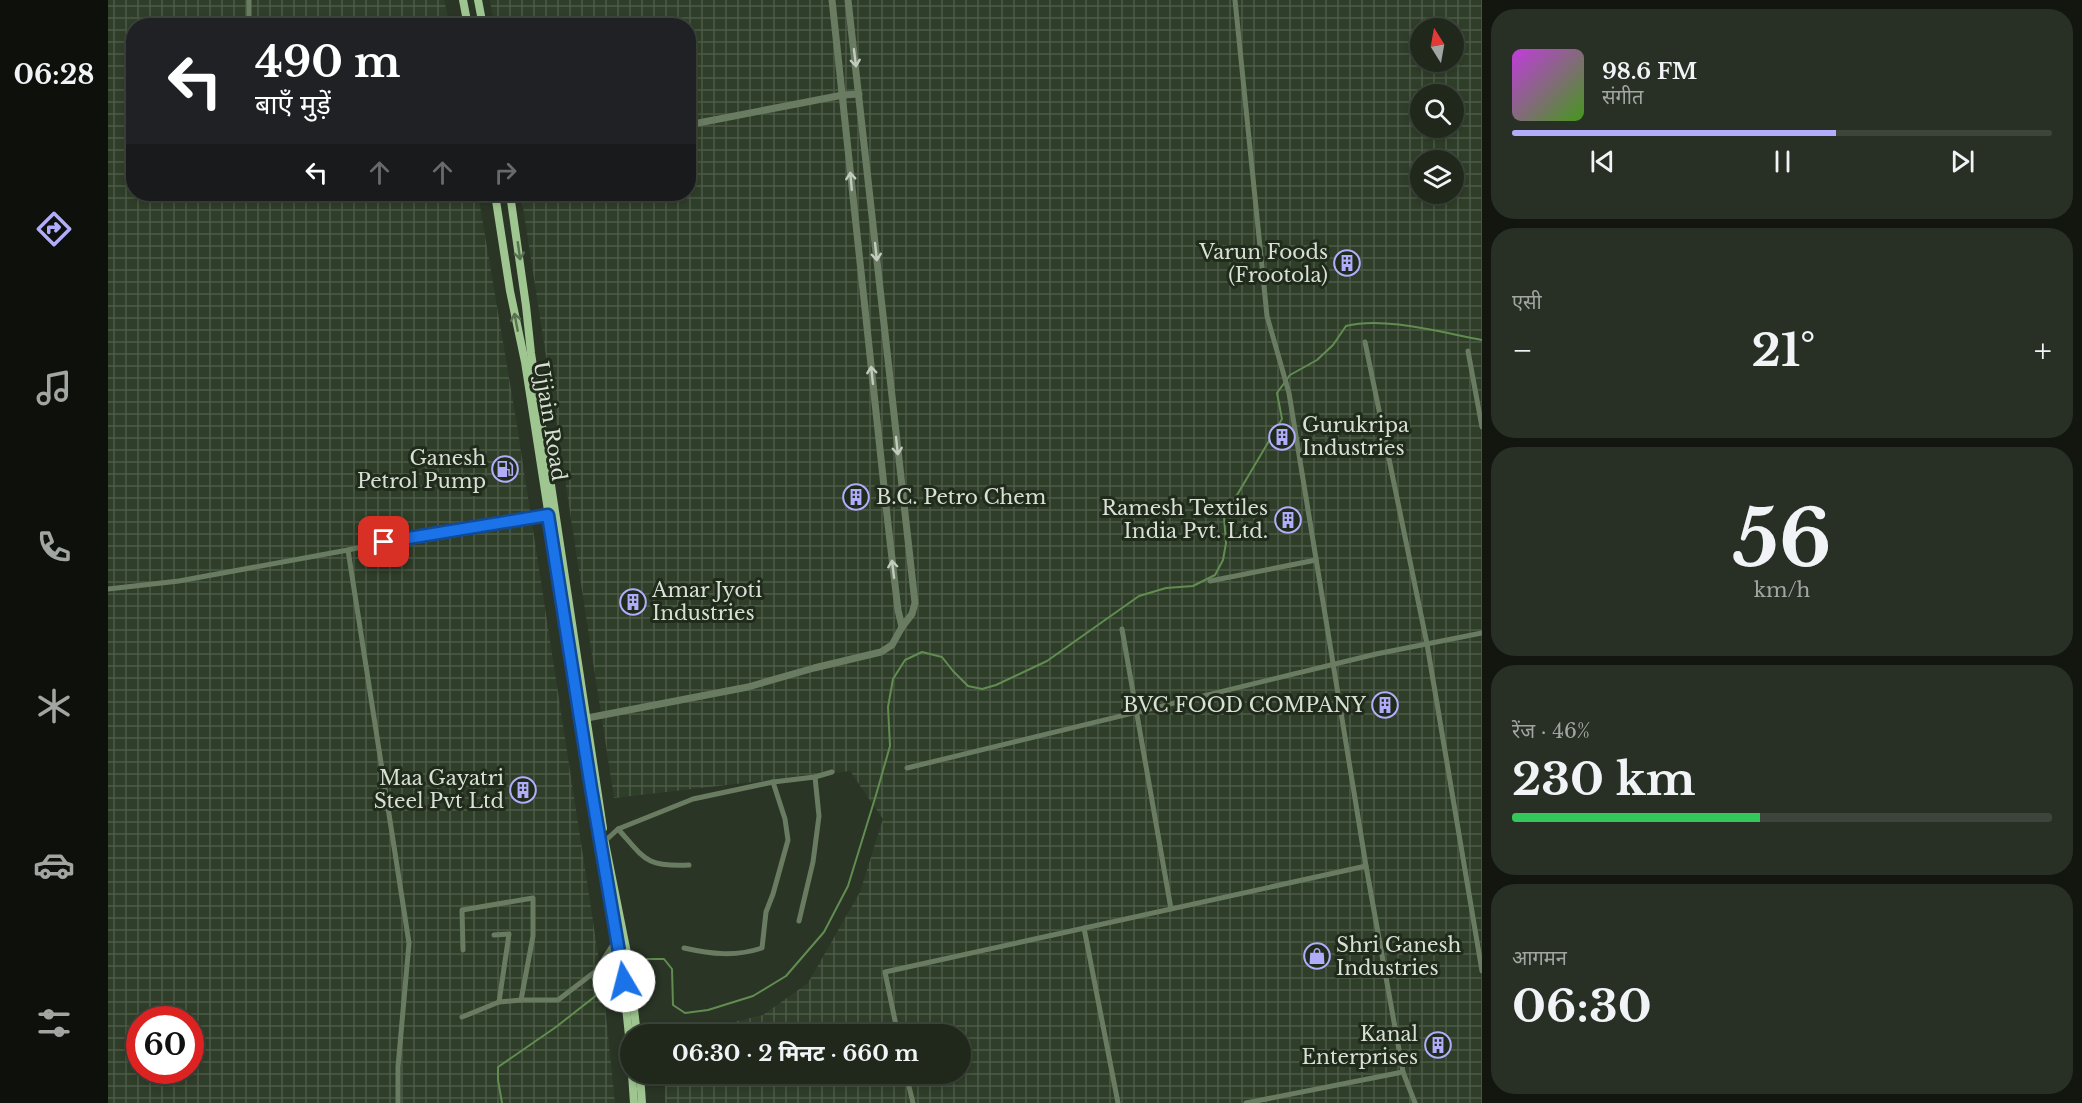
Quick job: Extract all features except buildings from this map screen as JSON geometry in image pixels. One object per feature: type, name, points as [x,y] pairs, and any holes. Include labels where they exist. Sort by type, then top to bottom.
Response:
[{"type":"main road","points":[[463,0],[466,18]]},
{"type":"main road","points":[[477,0],[481,18]]},
{"type":"main road","name":"Ujjain Road","points":[[496,201],[510,291],[552,514]]},
{"type":"main road","name":"Ujjain Road","points":[[511,201],[552,514],[617,938],[625,959]]},
{"type":"main road","name":"Ujjain Road","points":[[583,719],[635,1024]]},
{"type":"main road","name":"Ujjain Road","points":[[628,981],[629,1024]]},
{"type":"main road","points":[[633,1084],[634,1103]]},
{"type":"main road","points":[[641,1084],[642,1103]]},
{"type":"street","points":[[249,0],[249,18]]},
{"type":"street","points":[[832,0],[888,525],[902,627]]},
{"type":"street","points":[[583,719],[748,687],[814,668],[866,657],[892,645],[912,615],[915,603],[848,0]]},
{"type":"street","points":[[1235,0],[1267,316],[1289,393],[1366,866],[1403,1072],[1416,1103]]},
{"type":"street","points":[[696,123],[843,95],[859,94]]},
{"type":"street","points":[[1365,342],[1427,644],[1482,971]]},
{"type":"street","points":[[1468,351],[1482,427]]},
{"type":"street","points":[[108,590],[179,581],[402,538],[552,514]]},
{"type":"street","points":[[348,550],[409,943],[398,1067],[398,1103]]},
{"type":"street","points":[[1210,581],[1316,560]]},
{"type":"street","points":[[1122,629],[1172,909]]},
{"type":"street","points":[[907,768],[1333,665],[1482,633]]},
{"type":"street","points":[[605,841],[618,829],[693,799],[832,772]]},
{"type":"street","points":[[799,921],[813,862],[819,816],[815,777]]},
{"type":"street","points":[[684,948],[712,954],[734,955],[762,948],[765,912],[773,894],[788,840],[785,819],[773,782]]},
{"type":"street","points":[[618,829],[638,854],[652,863],[664,866],[689,865]]},
{"type":"street","points":[[896,1024],[885,972],[1366,866]]},
{"type":"street","points":[[463,950],[462,910],[533,898],[533,936],[522,1000]]},
{"type":"street","points":[[1084,928],[1118,1103]]},
{"type":"street","points":[[494,935],[509,934],[499,1002]]},
{"type":"street","points":[[462,1017],[499,1002],[558,1000],[596,971],[617,938]]},
{"type":"street","points":[[1246,1103],[1403,1072]]},
{"type":"street","points":[[908,1084],[913,1103]]},
{"type":"shaded area","points":[[108,0],[444,0],[448,18],[126,18],[126,201],[479,201],[516,419],[603,987],[615,1103],[108,1103]]},
{"type":"shaded area","points":[[490,0],[1482,0],[1482,1103],[665,1103],[665,1084],[971,1084],[971,1024],[725,1024],[763,1015],[808,983],[860,892],[883,819],[850,771],[614,798],[522,201],[696,201],[696,18],[493,18]]},
{"type":"waterway","points":[[631,970],[647,959],[664,959],[672,969],[673,1005],[685,1013],[708,1010],[753,996],[786,976],[824,932],[848,886],[890,746],[888,707],[893,679],[905,660],[922,652],[942,657],[968,686],[982,689],[996,685],[1047,661],[1139,596],[1166,588],[1193,586],[1215,575],[1223,560],[1226,543],[1224,517],[1282,419],[1277,393],[1290,375],[1317,360],[1333,345],[1346,326],[1361,323],[1395,324],[1482,340]]},
{"type":"waterway","points":[[502,1103],[498,1067],[556,1027],[621,976]]},
{"type":"place","name":"Varun Foods (Frootola)","points":[[1347,263]]},
{"type":"place","name":"Gurukripa Industries","points":[[1282,437]]},
{"type":"place","name":"Ganesh Petrol Pump","points":[[505,469]]},
{"type":"place","name":"B.C. Petro Chem","points":[[856,497]]},
{"type":"place","name":"Ramesh Textiles India Pvt. Ltd.","points":[[1288,520]]},
{"type":"place","name":"Amar Jyoti Industries","points":[[633,602]]},
{"type":"place","name":"BVC FOOD COMPANY","points":[[1385,705]]},
{"type":"place","name":"Maa Gayatri Steel Pvt Ltd","points":[[523,790]]},
{"type":"place","name":"Shri Ganesh Industries","points":[[1317,956]]},
{"type":"place","name":"Kanal Enterprises","points":[[1438,1045]]},
{"type":"route","points":[[384,542],[548,515],[602,859],[624,981]]}]
